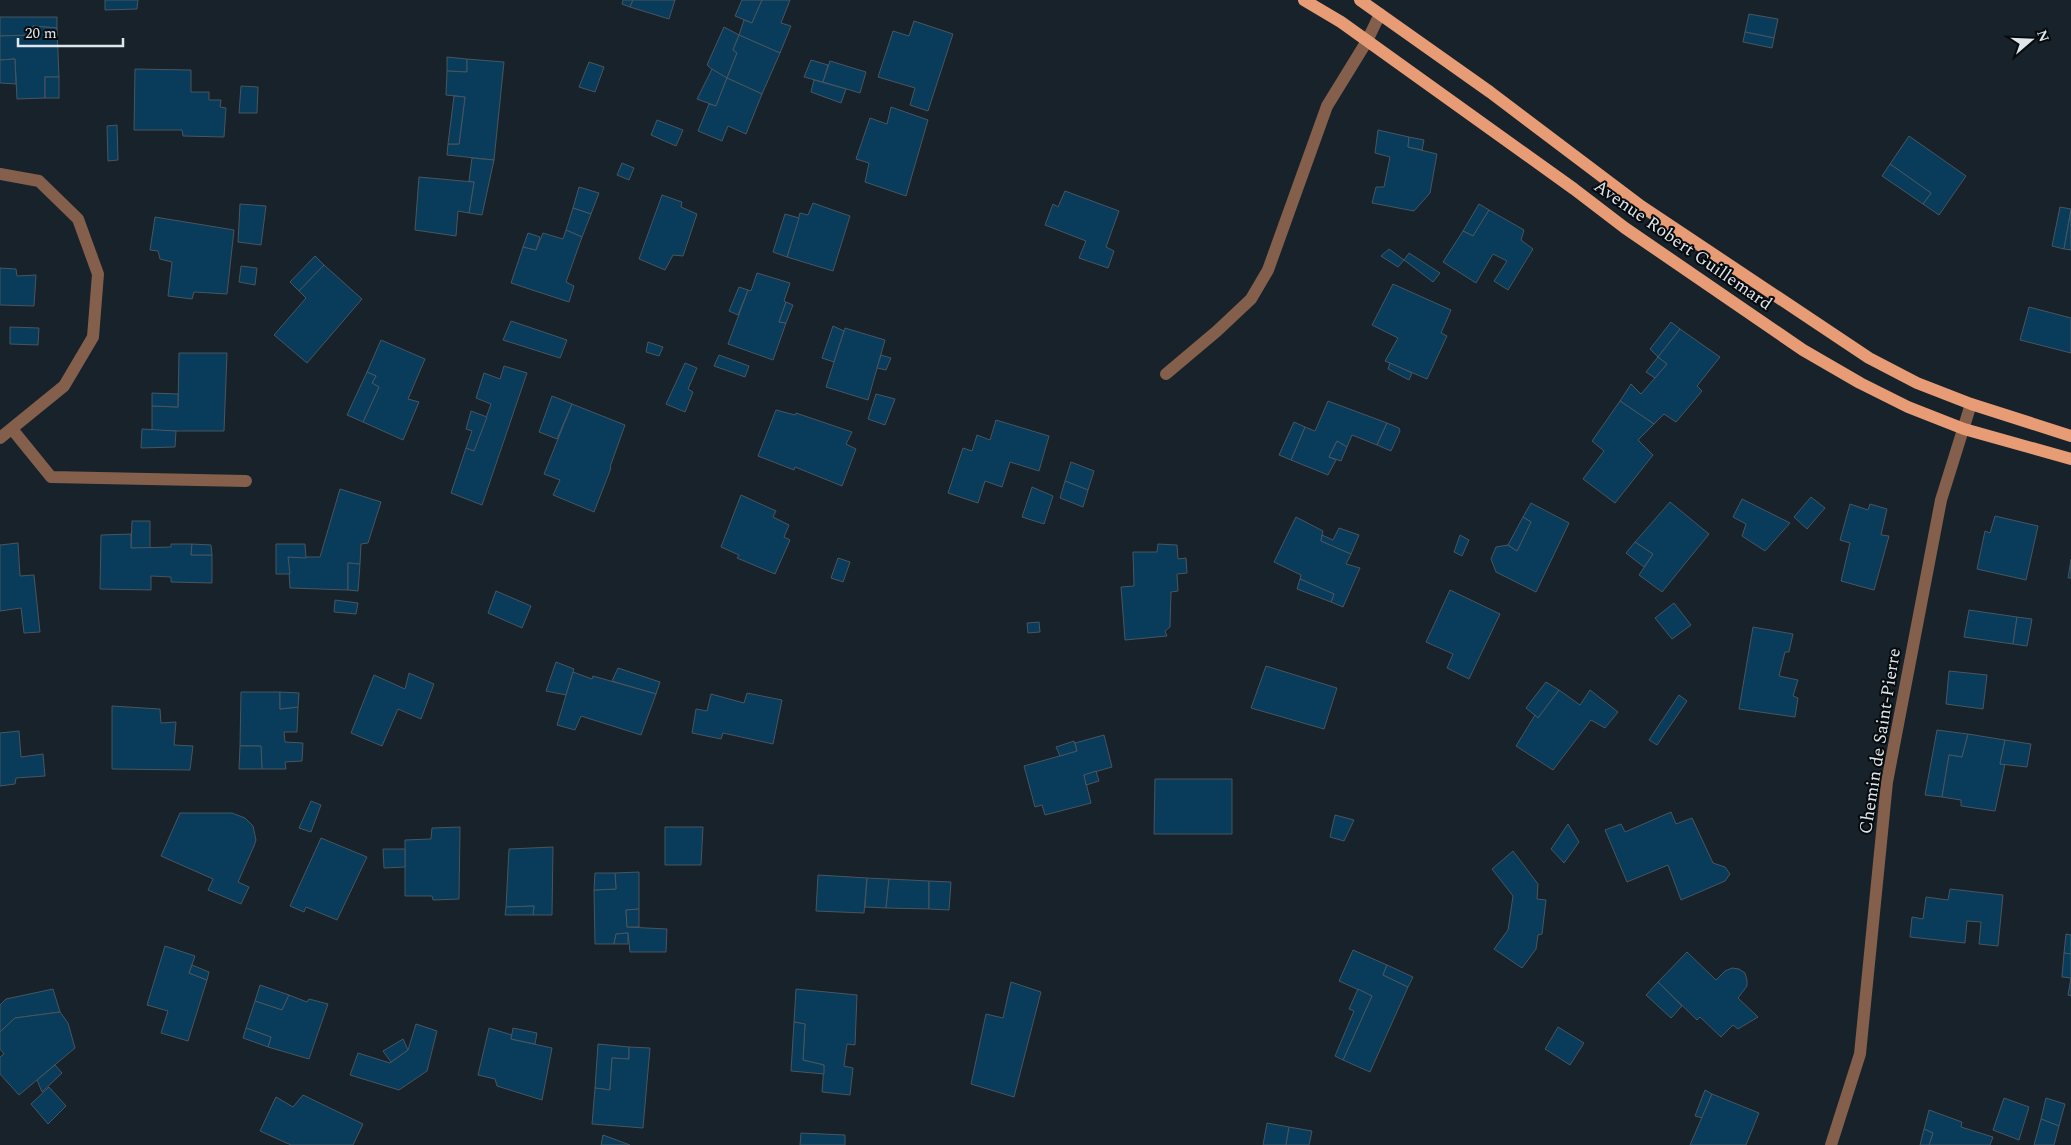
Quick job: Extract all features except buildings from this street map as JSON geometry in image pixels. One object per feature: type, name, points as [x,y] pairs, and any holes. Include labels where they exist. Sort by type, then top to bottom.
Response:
[{"type":"main road","name":"Avenue Robert Guillemard","points":[[1304,0],[1367,40],[1625,228],[1803,350],[1900,403],[1964,430],[2071,459]]},
{"type":"main road","name":"Avenue Robert Guillemard","points":[[1360,0],[1490,92],[1642,206],[1821,328],[1869,358],[1909,379],[1971,404],[2071,436]]},
{"type":"street","points":[[1166,374],[1217,331],[1251,298],[1268,270],[1327,106],[1367,40],[1380,14]]},
{"type":"street","points":[[0,174],[39,181],[78,219],[98,274],[93,337],[64,386],[0,438]]},
{"type":"street","name":"Chemin de Saint-Pierre","points":[[1831,1145],[1860,1054],[1887,782],[1941,500],[1971,404]]},
{"type":"street","points":[[12,429],[51,477],[246,480]]}]
